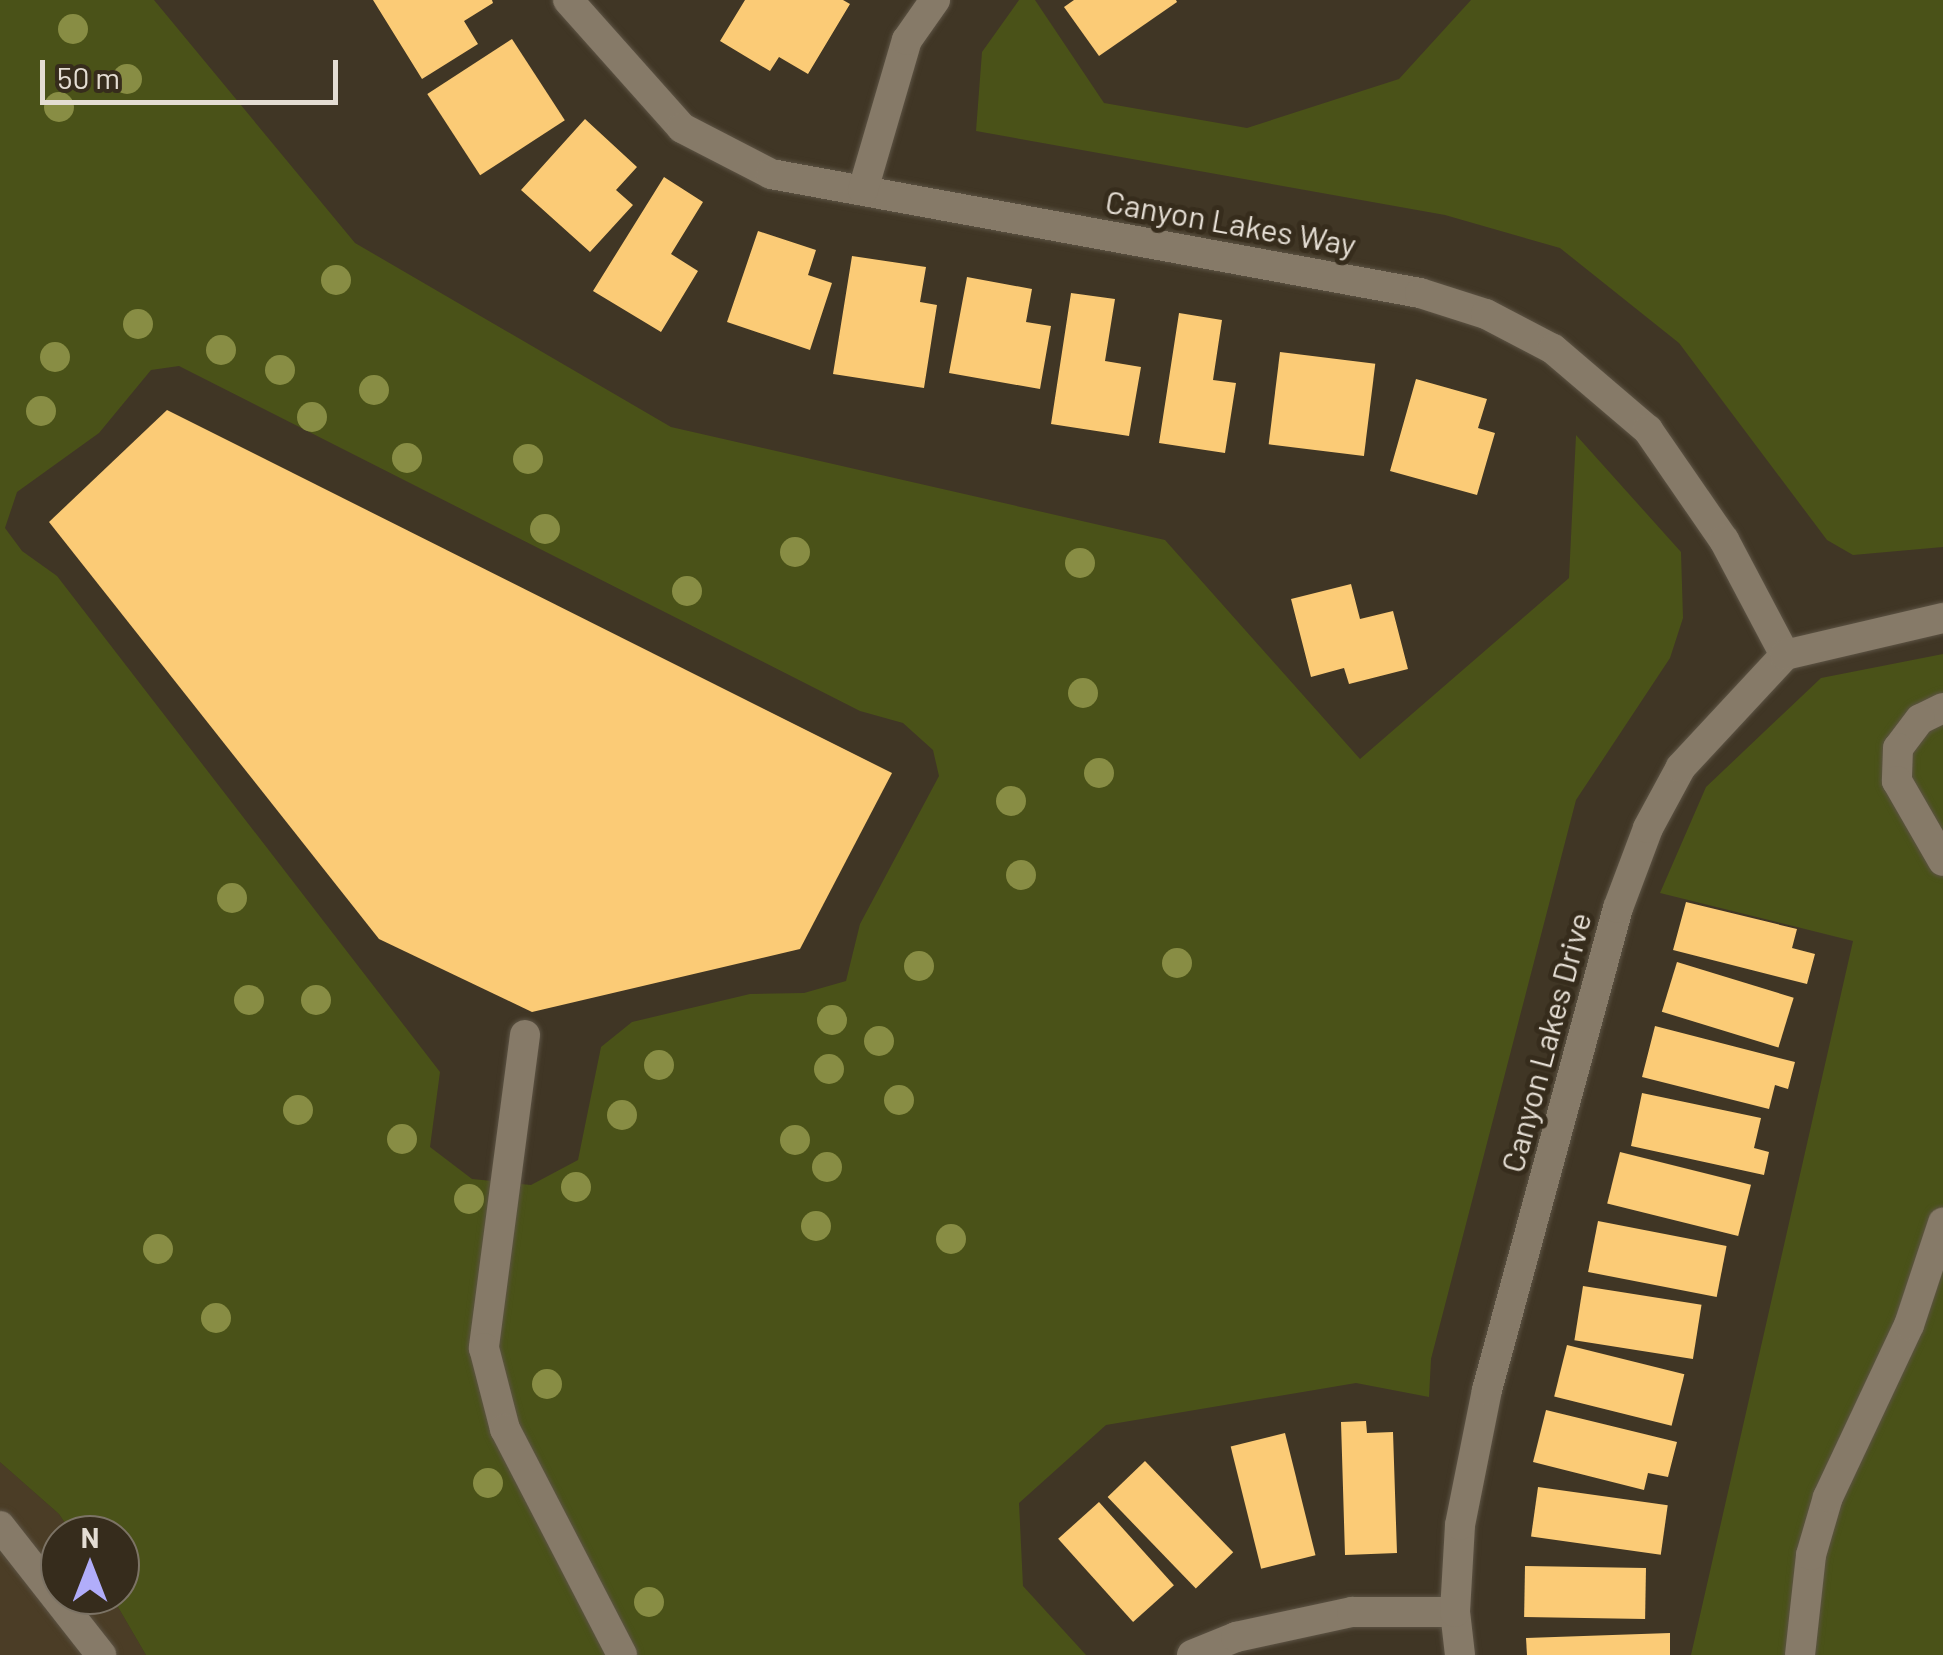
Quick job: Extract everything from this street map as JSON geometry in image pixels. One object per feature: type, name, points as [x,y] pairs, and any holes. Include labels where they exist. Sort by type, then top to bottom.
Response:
[{"type":"street","name":"Canyon Lakes Way","points":[[568,0],[682,128],[771,174],[1420,292],[1486,314],[1553,349],[1648,430],[1724,540],[1785,656]]},
{"type":"street","points":[[862,190],[906,40],[936,0]]},
{"type":"street","points":[[1785,656],[1905,622],[1943,618]]},
{"type":"street","name":"Canyon Lakes Drive","points":[[1460,1655],[1455,1612],[1460,1525],[1487,1390],[1618,908],[1648,828],[1681,767],[1785,656]]},
{"type":"street","points":[[1943,708],[1920,720],[1898,748],[1897,781],[1943,861]]},
{"type":"street","points":[[525,1036],[484,1348],[505,1429],[622,1655]]},
{"type":"street","points":[[1800,1655],[1812,1555],[1828,1497],[1910,1325],[1943,1223]]},
{"type":"street","points":[[0,1526],[100,1655]]},
{"type":"street","points":[[1192,1655],[1236,1637],[1352,1612],[1455,1612]]},
{"type":"shaded area","points":[[0,1462],[60,1515],[40,1515],[40,1615],[123,1615],[146,1655],[0,1655]]},
{"type":"green space","points":[[0,0],[154,0],[355,243],[671,427],[1165,540],[1360,759],[1569,578],[1576,435],[1681,552],[1683,618],[1670,658],[1576,800],[1431,1359],[1429,1397],[1356,1383],[1106,1425],[1019,1503],[1023,1586],[1086,1655],[146,1655],[123,1615],[140,1615],[140,1515],[59,1514],[0,1462]],"holes":[[[179,366],[860,711],[903,723],[933,750],[939,776],[860,924],[846,981],[804,993],[750,994],[632,1022],[601,1047],[578,1160],[531,1185],[472,1179],[430,1147],[440,1072],[57,576],[22,551],[5,528],[17,492],[99,433],[151,370]]]},
{"type":"green space","points":[[1019,0],[1035,0],[1104,103],[1247,128],[1399,79],[1471,0],[1943,0],[1943,547],[1853,555],[1827,540],[1679,343],[1560,248],[1445,215],[976,131],[982,52]]},
{"type":"green space","points":[[1943,654],[1943,1655],[1691,1655],[1853,941],[1660,893],[1706,787],[1821,678]]},
{"type":"building","points":[[373,0],[493,3],[464,21],[478,44],[422,79]]},
{"type":"building","points":[[745,0],[843,0],[850,4],[808,74],[779,57],[770,71],[720,41]]},
{"type":"building","points":[[1074,0],[1177,2],[1099,56],[1064,7]]},
{"type":"building","points":[[512,39],[565,120],[480,175],[427,94]]},
{"type":"building","points":[[585,119],[637,167],[616,190],[633,205],[590,252],[521,190]]},
{"type":"building","points":[[664,177],[703,202],[671,254],[698,271],[661,332],[593,291]]},
{"type":"building","points":[[758,231],[816,250],[808,275],[832,283],[810,350],[727,322]]},
{"type":"building","points":[[852,256],[926,267],[920,302],[937,305],[924,388],[833,374]]},
{"type":"building","points":[[967,277],[1032,289],[1026,322],[1051,326],[1040,389],[949,373]]},
{"type":"building","points":[[1071,293],[1115,299],[1105,361],[1141,367],[1129,436],[1051,424]]},
{"type":"building","points":[[1179,313],[1222,320],[1213,380],[1236,383],[1225,453],[1159,443]]},
{"type":"building","points":[[1280,352],[1375,364],[1364,456],[1269,444]]},
{"type":"building","points":[[1416,379],[1487,399],[1478,428],[1495,433],[1477,495],[1390,471]]},
{"type":"building","points":[[167,410],[892,773],[800,949],[532,1012],[379,939],[49,522]]},
{"type":"building","points":[[1351,584],[1360,619],[1393,611],[1408,669],[1349,684],[1344,668],[1311,677],[1291,599]]},
{"type":"building","points":[[1686,902],[1797,929],[1792,948],[1815,954],[1807,984],[1673,950]]},
{"type":"building","points":[[1677,962],[1794,998],[1778,1047],[1662,1012]]},
{"type":"building","points":[[1655,1026],[1795,1062],[1788,1089],[1775,1085],[1769,1109],[1642,1077]]},
{"type":"building","points":[[1642,1093],[1761,1118],[1754,1148],[1769,1152],[1764,1175],[1631,1146]]},
{"type":"building","points":[[1620,1152],[1751,1185],[1738,1236],[1607,1203]]},
{"type":"building","points":[[1598,1221],[1727,1246],[1717,1297],[1588,1272]]},
{"type":"building","points":[[1583,1286],[1702,1305],[1693,1359],[1574,1340]]},
{"type":"building","points":[[1567,1345],[1684,1374],[1672,1426],[1554,1396]]},
{"type":"building","points":[[1546,1410],[1677,1442],[1668,1477],[1648,1473],[1644,1490],[1533,1462]]},
{"type":"building","points":[[1366,1421],[1367,1433],[1393,1432],[1397,1553],[1345,1555],[1341,1422]]},
{"type":"building","points":[[1285,1433],[1315,1555],[1261,1569],[1231,1447]]},
{"type":"building","points":[[1145,1461],[1233,1552],[1196,1588],[1108,1497]]},
{"type":"building","points":[[1538,1487],[1668,1505],[1661,1555],[1531,1537]]},
{"type":"building","points":[[1099,1502],[1174,1585],[1133,1622],[1058,1539]]},
{"type":"building","points":[[1525,1566],[1646,1568],[1645,1619],[1524,1617]]},
{"type":"building","points":[[1670,1633],[1670,1655],[1527,1655],[1526,1638]]}]
